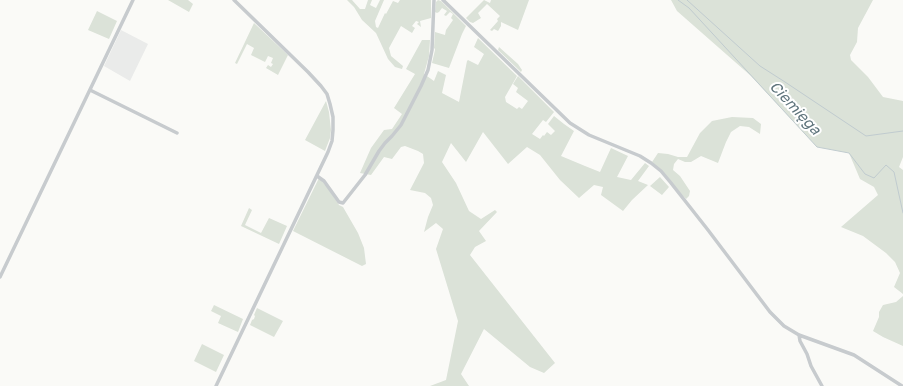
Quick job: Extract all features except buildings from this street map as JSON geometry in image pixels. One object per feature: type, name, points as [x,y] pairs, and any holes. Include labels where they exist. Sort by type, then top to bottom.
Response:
[{"type":"street","points":[[0,277],[133,0]]},
{"type":"street","points":[[216,386],[317,176],[330,147],[333,134],[332,113],[322,86],[234,0]]},
{"type":"street","points":[[443,0],[570,123],[589,135],[640,156],[661,171],[774,316],[784,326],[799,335],[854,355],[902,386]]},
{"type":"street","points":[[317,176],[324,181],[339,202],[343,203],[365,175],[379,151],[401,125],[428,70],[432,50],[435,1]]},
{"type":"street","points":[[90,90],[177,133]]},
{"type":"street","points":[[799,335],[811,366],[822,386]]},
{"type":"shaded area","points":[[168,0],[188,0],[193,4],[189,12]]},
{"type":"shaded area","points":[[347,0],[352,0],[360,9],[365,9],[368,0],[372,0],[370,5],[376,8],[380,0],[384,0],[375,21],[376,27],[378,28],[393,1],[398,3],[400,0],[431,0],[431,18],[420,21],[421,27],[417,24],[419,22],[416,21],[412,26],[415,28],[412,33],[401,26],[389,48],[391,56],[403,66],[402,69],[395,67],[388,59],[376,33],[362,20],[354,7]]},
{"type":"shaded area","points":[[438,0],[441,1],[466,26],[449,68],[432,63],[435,50],[435,32],[445,35],[446,30],[453,20],[451,18],[453,14],[450,12],[446,16],[444,15],[447,11],[442,8],[439,12],[435,12],[436,2]]},
{"type":"shaded area","points":[[484,0],[490,3],[491,0],[529,0],[518,30],[501,22],[501,26],[498,31],[494,29],[492,31],[490,30],[498,21],[497,19],[500,16],[487,4],[478,13],[481,18],[473,23],[470,22],[466,18]]},
{"type":"shaded area","points":[[671,0],[873,0],[858,28],[857,42],[850,55],[851,60],[868,77],[883,97],[903,101],[903,157],[899,167],[903,170],[903,294],[894,287],[900,273],[895,262],[886,253],[863,236],[841,227],[878,195],[874,187],[860,179],[849,153],[817,147],[751,76],[677,11]]},
{"type":"shaded area","points":[[97,11],[117,21],[109,39],[88,30]]},
{"type":"shaded area","points":[[254,23],[288,55],[278,75],[266,68],[268,65],[271,67],[273,64],[271,63],[273,58],[268,56],[265,62],[251,55],[254,48],[247,44],[237,64],[235,63]]},
{"type":"shaded area","points":[[121,30],[148,44],[130,81],[104,66]]},
{"type":"shaded area","points":[[478,38],[517,76],[505,97],[506,102],[517,109],[519,107],[522,109],[528,101],[516,92],[518,88],[513,84],[518,76],[554,112],[546,122],[543,120],[532,134],[540,139],[547,132],[551,135],[555,131],[548,124],[554,116],[574,131],[561,156],[600,172],[611,148],[628,156],[617,177],[631,180],[645,163],[649,166],[638,181],[648,185],[623,211],[601,195],[603,187],[594,185],[579,198],[560,180],[540,155],[527,147],[508,164],[483,132],[466,162],[451,143],[442,162],[456,183],[469,211],[481,219],[495,210],[497,212],[479,231],[486,241],[475,247],[470,255],[555,363],[544,373],[530,367],[484,329],[461,374],[469,386],[430,386],[446,380],[458,321],[436,249],[443,229],[436,223],[424,232],[433,205],[431,198],[425,193],[410,190],[424,163],[423,154],[405,146],[401,147],[392,159],[384,157],[371,175],[360,173],[371,148],[384,130],[392,129],[402,114],[394,108],[415,74],[406,69],[422,40],[430,40],[429,56],[424,74],[434,81],[438,71],[446,75],[442,93],[459,102],[467,61],[468,60],[478,65],[484,54],[474,47]]},
{"type":"shaded area","points":[[499,47],[518,64],[522,70],[521,72],[498,50]]},
{"type":"shaded area","points":[[326,101],[331,130],[330,138],[325,151],[305,140]]},
{"type":"shaded area","points":[[732,117],[753,118],[761,124],[760,134],[749,127],[740,126],[731,132],[718,163],[701,156],[691,162],[685,162],[678,159],[674,164],[673,170],[680,176],[690,191],[689,196],[686,199],[652,162],[658,153],[678,157],[687,157],[700,133],[712,121]]},
{"type":"shaded area","points":[[660,177],[669,187],[662,195],[650,186]]},
{"type":"shaded area","points":[[319,178],[328,188],[339,205],[343,207],[358,233],[364,248],[366,264],[362,266],[293,231]]},
{"type":"shaded area","points":[[249,208],[252,210],[245,225],[261,233],[269,218],[287,226],[279,244],[241,226]]},
{"type":"shaded area","points":[[903,296],[903,346],[873,331],[879,317],[879,312],[883,305],[896,302]]},
{"type":"shaded area","points":[[214,305],[243,319],[238,332],[218,323],[221,316],[211,311]]},
{"type":"shaded area","points":[[257,308],[283,321],[274,337],[250,325],[254,319]]},
{"type":"shaded area","points":[[202,344],[224,355],[216,372],[194,361]]},
{"type":"waterway","name":"Ciemięga","points":[[678,0],[689,8],[817,147],[849,153],[865,174],[874,178],[886,165],[894,172],[903,213]]},
{"type":"waterway","points":[[687,0],[760,66],[866,136],[903,131]]}]
